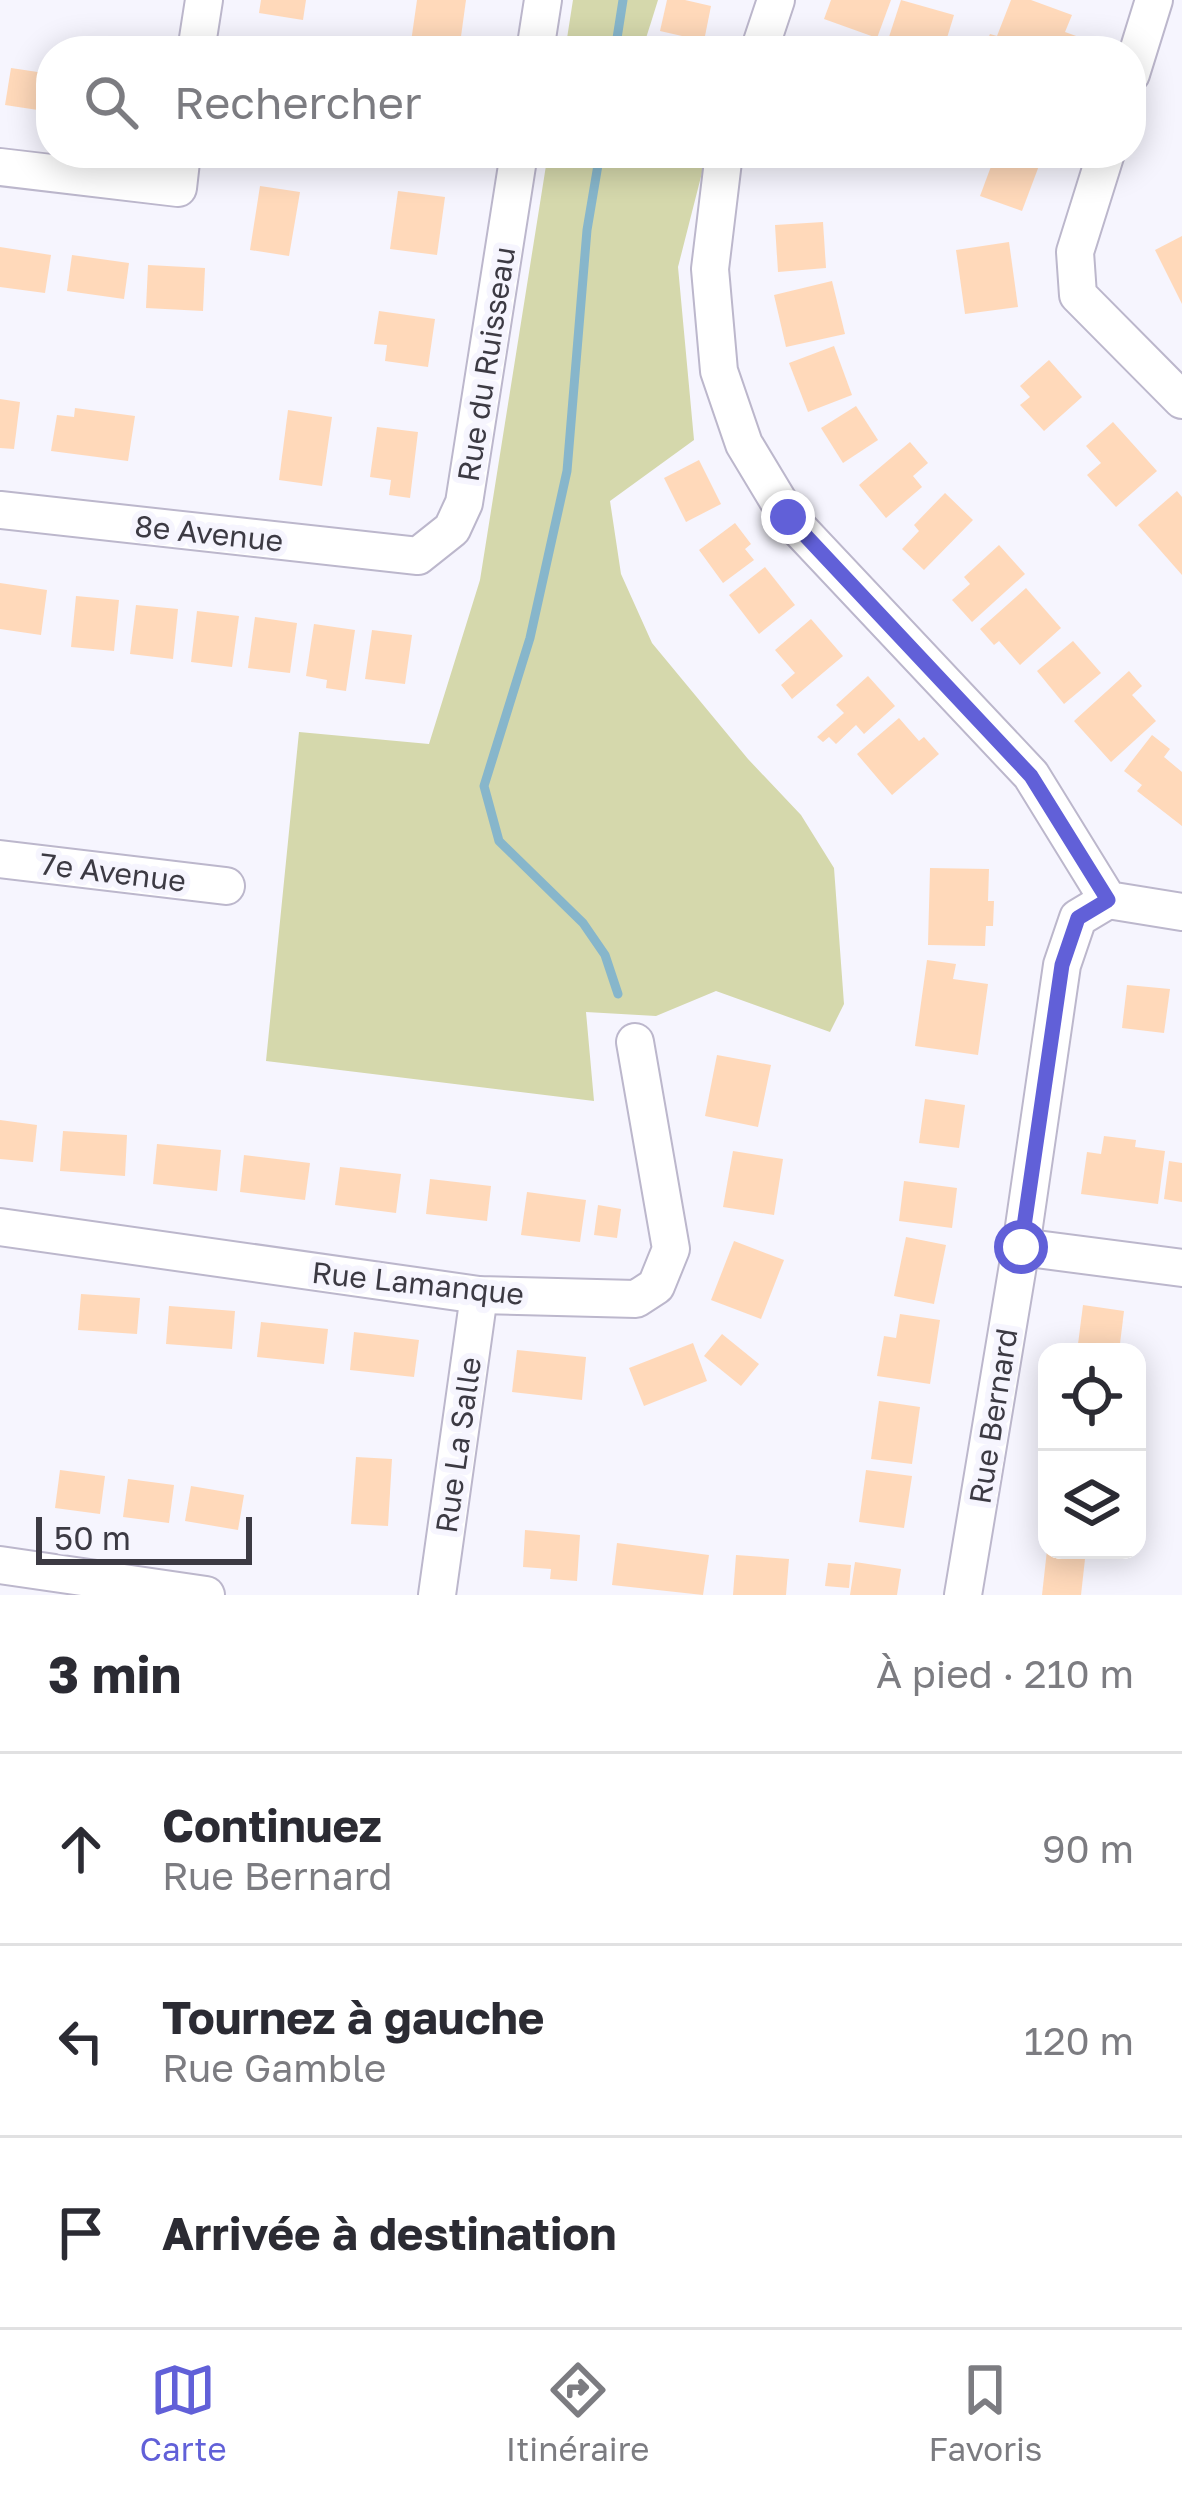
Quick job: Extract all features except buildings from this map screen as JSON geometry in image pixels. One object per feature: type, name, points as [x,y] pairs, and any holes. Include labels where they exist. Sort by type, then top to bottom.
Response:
[{"type":"street","points":[[198,36],[203,0]]},
{"type":"street","points":[[537,36],[543,0]]},
{"type":"street","points":[[764,36],[776,0]]},
{"type":"street","points":[[1143,36],[1154,0]]},
{"type":"street","points":[[0,167],[36,168]]},
{"type":"street","points":[[60,168],[180,170]]},
{"type":"street","name":"Rue du Ruisseau","points":[[418,556],[452,529],[464,503],[517,168]]},
{"type":"street","points":[[722,168],[710,269],[719,371],[744,444],[788,517],[1031,776],[1108,900],[1182,912]]},
{"type":"street","points":[[1101,168],[1075,251],[1078,295],[1182,400]]},
{"type":"street","name":"8e Avenue","points":[[0,510],[418,556]]},
{"type":"street","name":"7e Avenue","points":[[0,859],[226,886]]},
{"type":"street","name":"Rue Bernard","points":[[963,1595],[1062,965],[1078,918],[1108,900]]},
{"type":"street","name":"Rue Lamanque","points":[[0,1227],[479,1295],[636,1299],[656,1286],[671,1249],[628,1082],[635,1042]]},
{"type":"street","points":[[1021,1247],[1182,1268]]},
{"type":"street","name":"Rue La Salle","points":[[437,1595],[479,1295]]},
{"type":"street","points":[[0,1565],[206,1595]]},
{"type":"green space","points":[[573,0],[658,0],[647,36],[567,36]]},
{"type":"green space","points":[[546,168],[703,168],[678,267],[694,440],[610,501],[621,574],[652,643],[801,815],[834,868],[844,1004],[830,1032],[716,991],[656,1016],[586,1012],[594,1101],[266,1061],[299,732],[429,744],[480,580]]},
{"type":"waterway","points":[[617,36],[623,0]]},
{"type":"waterway","points":[[597,168],[587,230],[567,471],[530,638],[484,786],[499,841],[583,923],[605,955],[618,994]]},
{"type":"route","points":[[788,517],[1031,776],[1108,900],[1078,918],[1062,965],[1021,1247]]}]
